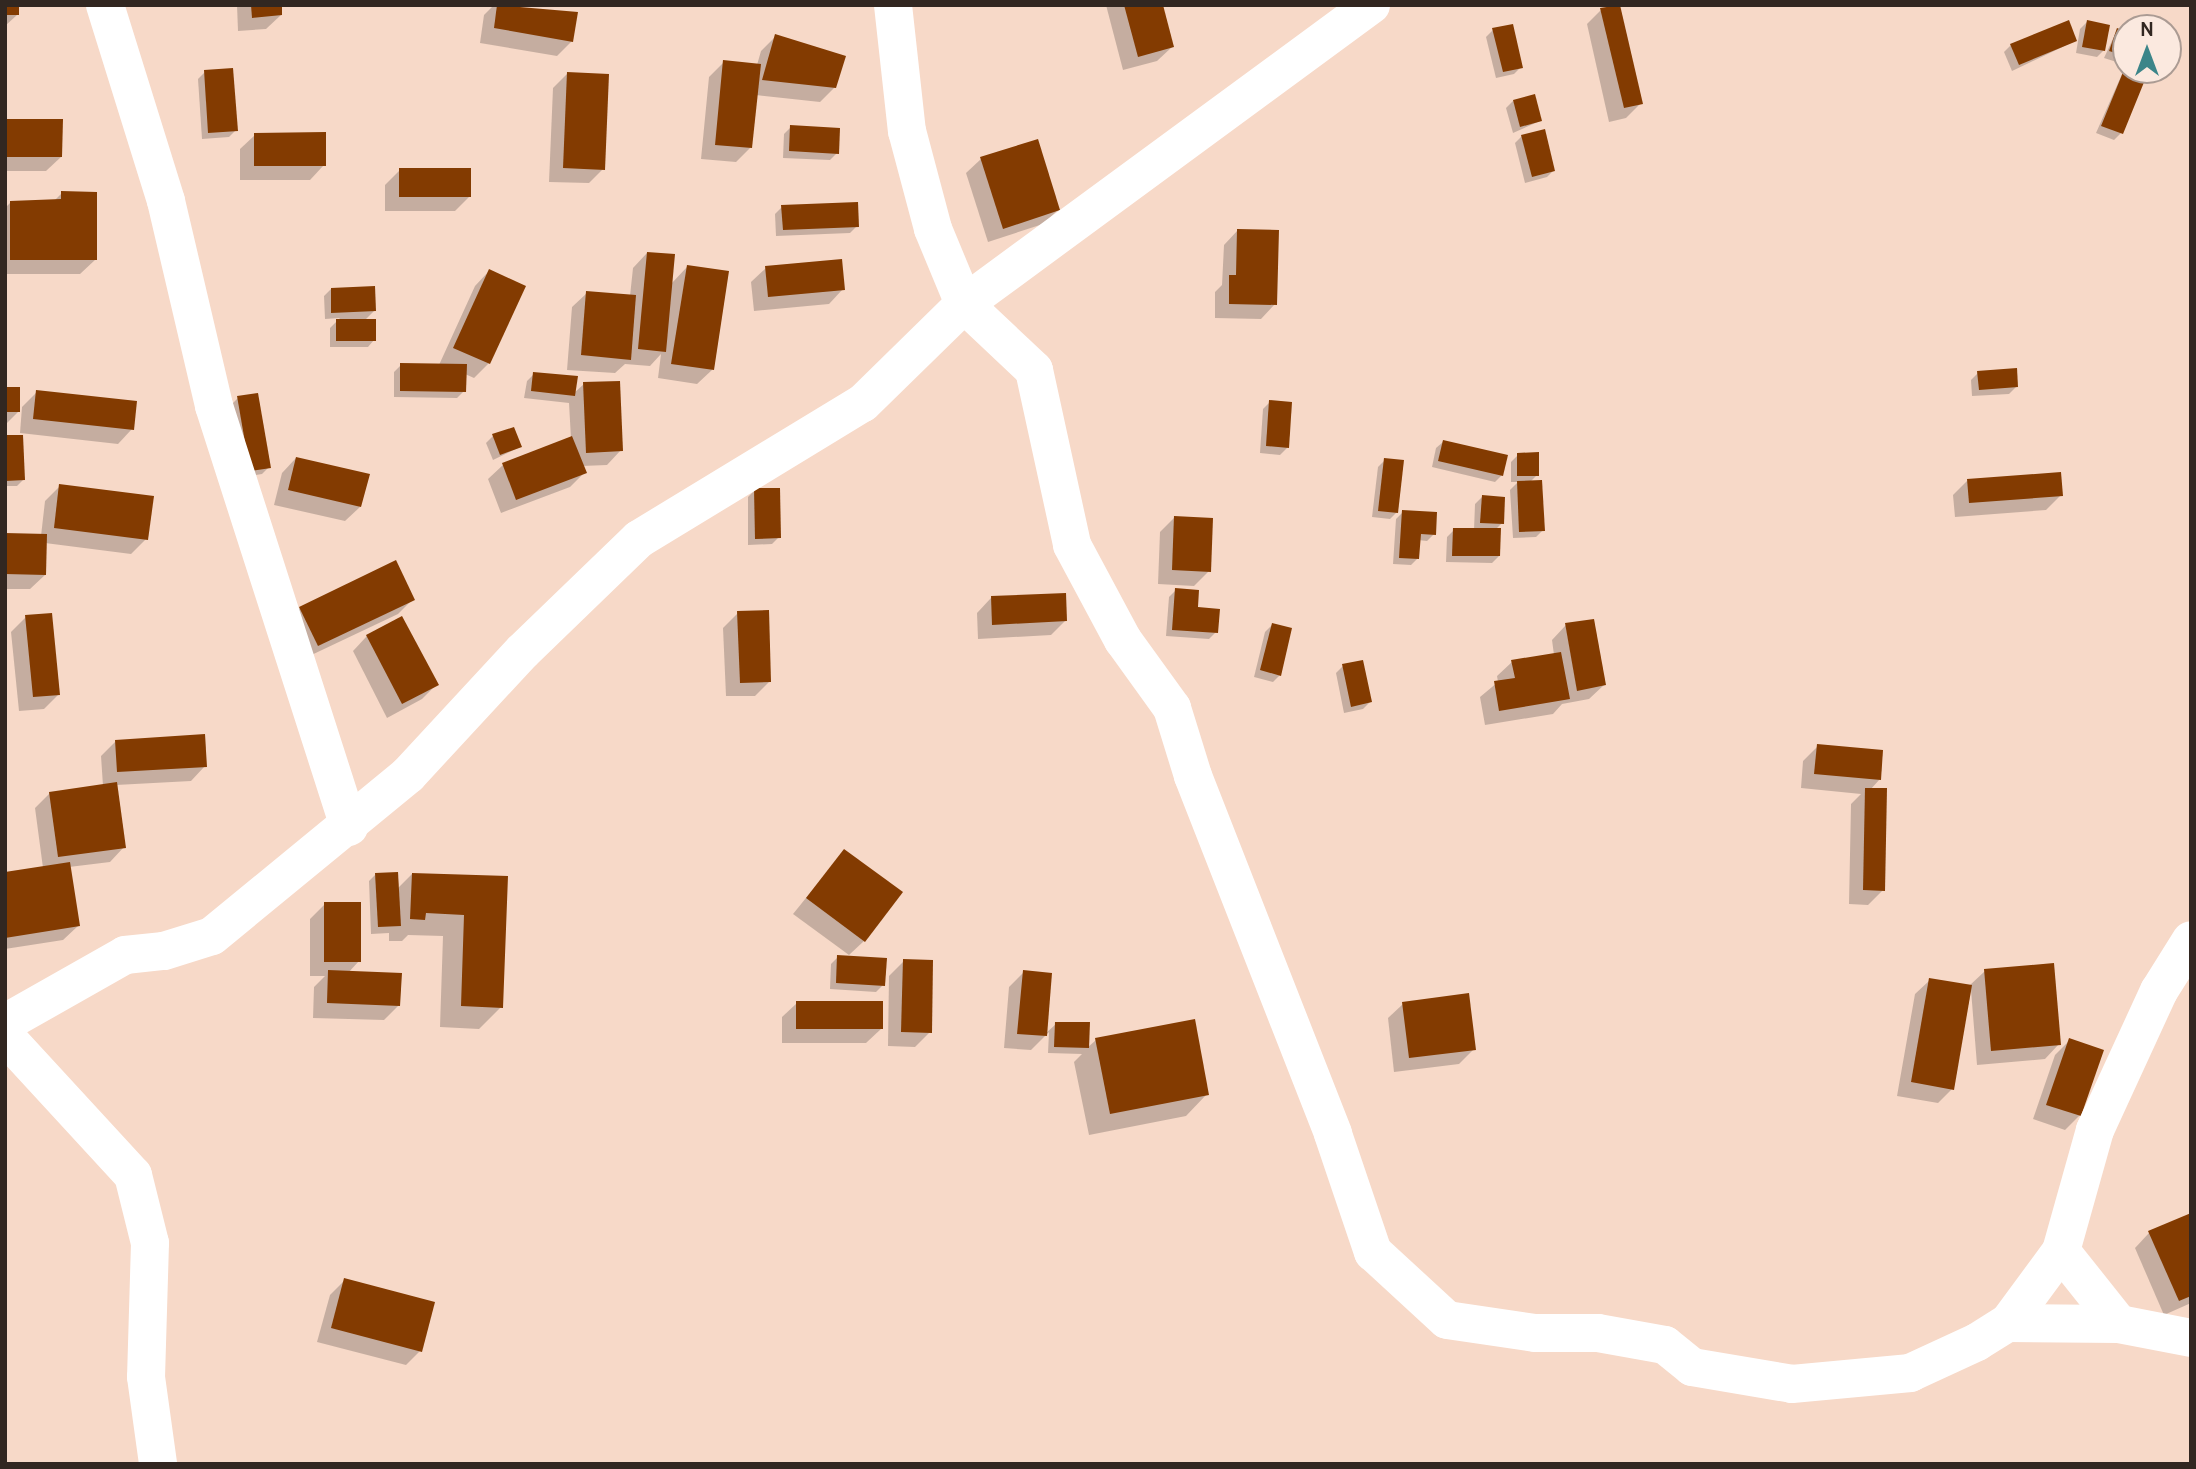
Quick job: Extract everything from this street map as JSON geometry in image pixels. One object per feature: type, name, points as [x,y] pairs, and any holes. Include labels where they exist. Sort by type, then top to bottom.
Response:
[{"type":"street","points":[[105,5],[166,201],[214,406],[349,827]]},
{"type":"street","points":[[893,5],[898,79],[917,180],[964,304],[1034,370],[1073,545],[1123,640],[1172,708],[1193,776],[1333,1134],[1373,1252],[1447,1320],[1535,1333],[1598,1333],[1665,1345],[1692,1367],[1792,1384],[1910,1373],[2008,1323],[2060,1251],[2095,1130],[2159,990],[2191,940]]},
{"type":"street","points":[[5,1023],[125,955],[164,951],[212,936],[276,880],[349,827],[408,775],[523,651],[639,539],[863,403],[964,304],[1371,5]]},
{"type":"street","points":[[5,1036],[133,1175],[149,1243],[146,1377],[158,1464]]},
{"type":"street","points":[[2060,1251],[2119,1324]]},
{"type":"street","points":[[2008,1323],[2119,1324],[2191,1338]]},
{"type":"building","points":[[5,5],[19,5],[19,15],[5,15]]},
{"type":"building","points":[[251,5],[282,5],[282,15],[252,18]]},
{"type":"building","points":[[497,5],[578,12],[573,42],[494,28]]},
{"type":"building","points":[[1124,5],[1163,5],[1174,47],[1138,57]]},
{"type":"building","points":[[1620,5],[1643,104],[1624,108],[1600,8]]},
{"type":"building","points":[[2069,20],[2077,41],[2019,65],[2010,44]]},
{"type":"building","points":[[2087,20],[2110,25],[2105,51],[2082,47]]},
{"type":"building","points":[[1513,24],[1523,68],[1503,72],[1492,28]]},
{"type":"building","points":[[775,34],[846,56],[836,88],[762,80]]},
{"type":"building","points":[[723,60],[761,64],[752,148],[715,145]]},
{"type":"building","points":[[233,68],[238,131],[208,133],[204,70]]},
{"type":"building","points":[[567,72],[609,74],[605,170],[563,168]]},
{"type":"building","points":[[2118,84],[2143,84],[2123,134],[2101,126]]},
{"type":"building","points":[[1535,94],[1542,121],[1520,127],[1513,100]]},
{"type":"building","points":[[5,119],[63,119],[62,157],[5,157]]},
{"type":"building","points":[[790,125],[840,128],[839,154],[789,151]]},
{"type":"building","points":[[1545,129],[1555,171],[1532,177],[1521,135]]},
{"type":"building","points":[[326,132],[326,166],[254,166],[254,133]]},
{"type":"building","points":[[1038,139],[1060,210],[1003,229],[980,157]]},
{"type":"building","points":[[399,168],[471,168],[471,197],[399,197]]},
{"type":"building","points":[[61,191],[97,192],[97,260],[10,260],[10,201],[61,199]]},
{"type":"building","points":[[858,202],[859,227],[783,230],[781,205]]},
{"type":"building","points":[[1237,229],[1279,230],[1277,305],[1229,304],[1229,275],[1236,275]]},
{"type":"building","points":[[647,252],[675,254],[666,352],[638,349]]},
{"type":"building","points":[[842,259],[845,290],[768,297],[765,266]]},
{"type":"building","points":[[687,265],[729,271],[714,370],[671,364]]},
{"type":"building","points":[[489,269],[526,286],[490,364],[453,348]]},
{"type":"building","points":[[375,286],[376,311],[331,313],[331,288]]},
{"type":"building","points":[[586,291],[636,295],[631,360],[581,355]]},
{"type":"building","points":[[336,319],[376,319],[376,341],[336,341]]},
{"type":"building","points":[[400,363],[467,364],[466,392],[400,391]]},
{"type":"building","points":[[2017,368],[2018,387],[1979,390],[1977,371]]},
{"type":"building","points":[[533,372],[578,376],[575,396],[531,391]]},
{"type":"building","points":[[620,381],[623,451],[586,453],[583,382]]},
{"type":"building","points":[[5,387],[20,387],[20,412],[5,412]]},
{"type":"building","points":[[36,390],[137,401],[134,430],[33,419]]},
{"type":"building","points":[[258,393],[271,468],[250,471],[237,396]]},
{"type":"building","points":[[1269,400],[1292,402],[1289,448],[1266,446]]},
{"type":"building","points":[[514,427],[522,447],[500,455],[492,434]]},
{"type":"building","points":[[5,435],[23,435],[25,480],[5,481]]},
{"type":"building","points":[[572,436],[587,473],[516,500],[502,463]]},
{"type":"building","points":[[1443,440],[1508,455],[1503,476],[1438,461]]},
{"type":"building","points":[[1539,452],[1539,476],[1517,476],[1517,453]]},
{"type":"building","points":[[296,457],[370,474],[361,507],[288,490]]},
{"type":"building","points":[[1384,458],[1404,460],[1398,513],[1378,511]]},
{"type":"building","points":[[2061,472],[2063,496],[1969,503],[1967,479]]},
{"type":"building","points":[[1542,480],[1545,531],[1519,532],[1517,481]]},
{"type":"building","points":[[59,484],[154,496],[148,540],[54,528]]},
{"type":"building","points":[[754,488],[780,488],[781,538],[755,539]]},
{"type":"building","points":[[1482,495],[1505,497],[1504,524],[1480,523]]},
{"type":"building","points":[[1402,510],[1437,512],[1436,535],[1421,534],[1419,559],[1399,558]]},
{"type":"building","points":[[1174,516],[1213,518],[1211,572],[1172,570]]},
{"type":"building","points":[[1453,528],[1501,528],[1500,556],[1452,556]]},
{"type":"building","points":[[5,533],[47,534],[46,575],[5,574]]},
{"type":"building","points":[[396,560],[415,600],[318,646],[299,607]]},
{"type":"building","points":[[1175,588],[1199,590],[1198,607],[1220,609],[1218,633],[1172,630]]},
{"type":"building","points":[[1066,593],[1067,621],[992,625],[991,596]]},
{"type":"building","points":[[769,610],[771,682],[740,683],[737,611]]},
{"type":"building","points":[[52,613],[60,695],[33,697],[25,615]]},
{"type":"building","points":[[402,616],[439,685],[402,704],[366,635]]},
{"type":"building","points":[[1594,619],[1606,685],[1577,691],[1565,623]]},
{"type":"building","points":[[1272,623],[1292,628],[1281,676],[1260,670]]},
{"type":"building","points":[[1561,652],[1570,699],[1499,711],[1494,681],[1515,678],[1511,660]]},
{"type":"building","points":[[1363,660],[1372,702],[1351,707],[1342,664]]},
{"type":"building","points":[[205,734],[207,767],[117,772],[115,740]]},
{"type":"building","points":[[1817,744],[1883,750],[1881,780],[1814,774]]},
{"type":"building","points":[[117,782],[126,848],[58,857],[49,792]]},
{"type":"building","points":[[1865,788],[1887,788],[1885,891],[1863,890]]},
{"type":"building","points":[[844,849],[903,892],[865,942],[806,898]]},
{"type":"building","points":[[70,862],[80,926],[5,938],[5,872]]},
{"type":"building","points":[[398,872],[401,926],[378,927],[375,873]]},
{"type":"building","points":[[412,873],[508,876],[503,1008],[461,1006],[464,915],[426,913],[425,920],[410,919]]},
{"type":"building","points":[[324,902],[361,902],[361,962],[324,962]]},
{"type":"building","points":[[837,955],[887,958],[885,986],[836,983]]},
{"type":"building","points":[[903,959],[933,960],[932,1033],[901,1032]]},
{"type":"building","points":[[2054,963],[2061,1045],[1991,1051],[1984,969]]},
{"type":"building","points":[[328,970],[402,973],[400,1006],[327,1003]]},
{"type":"building","points":[[1023,970],[1052,973],[1047,1036],[1017,1034]]},
{"type":"building","points":[[1929,978],[1972,985],[1954,1090],[1911,1082]]},
{"type":"building","points":[[1469,993],[1476,1050],[1409,1058],[1402,1002]]},
{"type":"building","points":[[796,1001],[883,1001],[883,1029],[796,1029]]},
{"type":"building","points":[[1195,1019],[1209,1095],[1110,1114],[1095,1038]]},
{"type":"building","points":[[1055,1022],[1090,1022],[1089,1048],[1054,1047]]},
{"type":"building","points":[[2069,1038],[2104,1050],[2081,1116],[2046,1105]]},
{"type":"building","points":[[2191,1213],[2191,1296],[2179,1301],[2148,1231]]},
{"type":"building","points":[[344,1278],[435,1302],[422,1352],[331,1328]]}]
